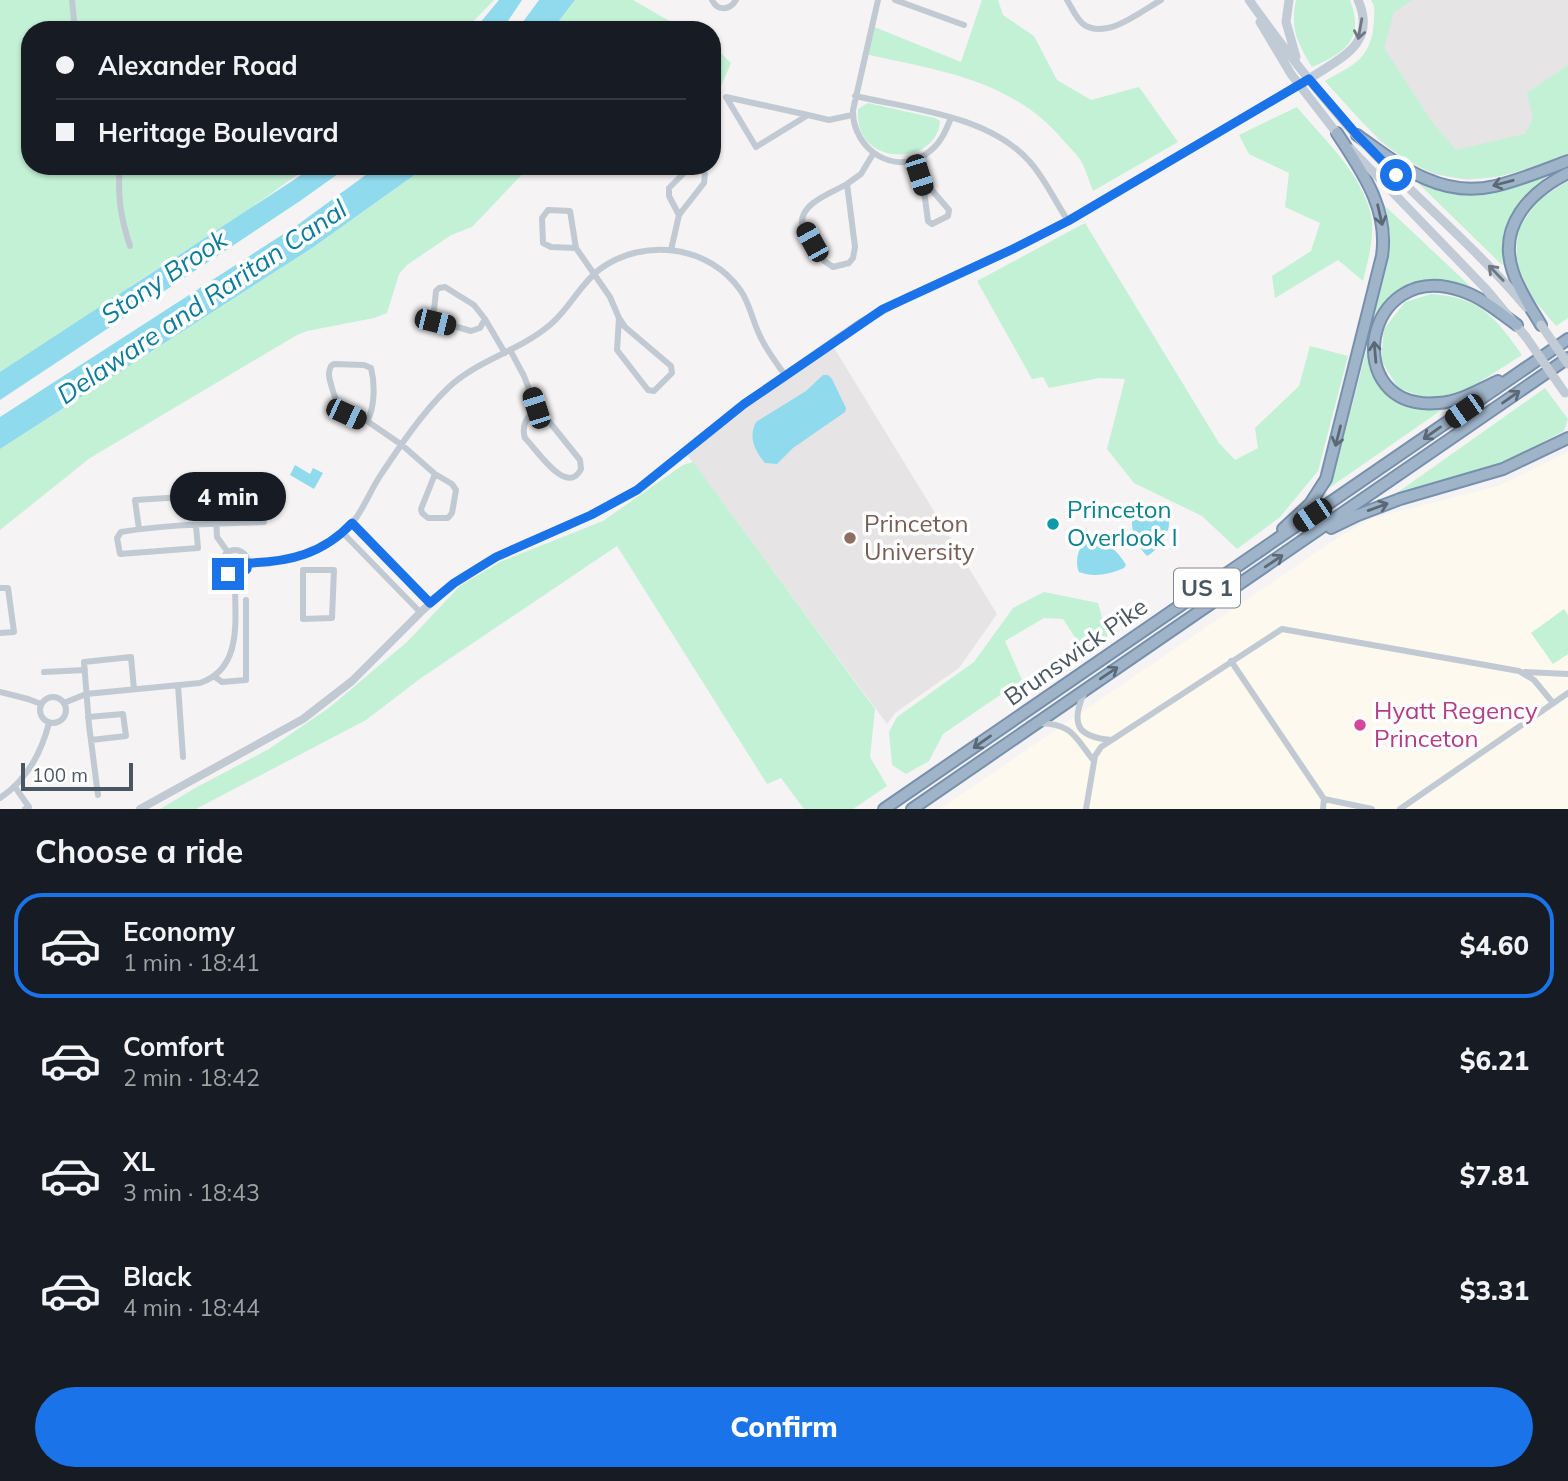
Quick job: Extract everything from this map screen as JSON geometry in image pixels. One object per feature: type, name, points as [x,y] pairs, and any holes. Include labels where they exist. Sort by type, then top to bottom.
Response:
[{"type":"highway","points":[[1248,560],[1310,504],[1326,479],[1381,264],[1383,233],[1378,206],[1367,181],[1336,133]]},
{"type":"highway","points":[[1357,135],[1413,174],[1449,187],[1494,186],[1568,161]]},
{"type":"highway","points":[[1541,325],[1512,270],[1509,239],[1516,218],[1525,205],[1543,187],[1568,173]]},
{"type":"highway","points":[[1517,325],[1463,291],[1438,286],[1420,288],[1398,299],[1382,316],[1374,336],[1374,359],[1379,373],[1393,391],[1411,400],[1429,404],[1464,397],[1529,366]]},
{"type":"highway","name":"Brunswick Pike","points":[[884,809],[1568,339]]},
{"type":"highway","name":"Brunswick Pike","points":[[912,809],[1568,358]]},
{"type":"highway","points":[[1294,547],[1378,506],[1503,470],[1568,438]]},
{"type":"main road","points":[[1289,0],[1287,28],[1299,66]]},
{"type":"main road","points":[[1309,79],[1348,54],[1357,44],[1363,22],[1358,0]]},
{"type":"main road","points":[[1250,1],[1309,79],[1357,135],[1491,268],[1541,325],[1568,365]]},
{"type":"main road","points":[[1250,1],[1269,40],[1299,86],[1336,133],[1485,288],[1517,325],[1566,396]]},
{"type":"street","points":[[72,0],[74,21]]},
{"type":"street","points":[[712,0],[723,9],[732,6],[736,0]]},
{"type":"street","points":[[878,0],[855,96],[852,115],[856,134],[873,154],[890,161],[914,160],[938,144],[951,118]]},
{"type":"street","points":[[895,0],[964,25]]},
{"type":"street","points":[[1067,0],[1079,19],[1098,30],[1112,27],[1161,0]]},
{"type":"street","points":[[140,809],[303,719],[352,681],[420,612],[454,583],[496,557],[591,515],[637,490],[744,404],[883,309],[1068,221],[1309,79]]},
{"type":"street","points":[[855,96],[951,118],[982,128],[1019,150],[1040,174],[1068,221]]},
{"type":"street","points":[[808,115],[756,147],[726,97],[836,120],[852,115]]},
{"type":"street","points":[[847,184],[855,253],[849,263],[833,267],[823,260],[802,224],[802,218],[807,208],[861,174],[873,154]]},
{"type":"street","points":[[914,160],[924,191],[928,220],[932,224],[936,223],[948,216],[949,210],[919,175]]},
{"type":"street","points":[[119,175],[120,214],[130,246]]},
{"type":"street","points":[[679,215],[669,196],[669,188],[683,175]]},
{"type":"street","points":[[671,250],[679,215],[704,183],[705,175]]},
{"type":"street","points":[[576,248],[551,247],[543,243],[541,218],[545,212],[570,211],[576,248],[610,297],[619,318],[625,327],[671,366],[672,373],[657,390],[648,390],[619,354],[615,343],[619,318]]},
{"type":"street","points":[[248,563],[299,558],[319,550],[343,533],[352,523],[378,478],[447,389],[468,373],[552,324],[595,273],[609,263],[632,253],[671,250],[695,255],[732,280],[749,304],[762,342],[785,375]]},
{"type":"street","points":[[485,318],[480,328],[471,331],[435,322],[432,316],[436,291],[445,287],[474,305],[485,318],[524,376],[536,408],[539,408],[580,460],[581,469],[576,478],[562,477],[526,438],[523,432],[525,422],[536,408]]},
{"type":"street","points":[[367,421],[373,396],[371,368],[364,365],[331,366],[328,373],[338,407],[346,414],[367,421],[452,484],[456,490],[452,513],[447,518],[428,518],[422,513],[421,509],[435,474]]},
{"type":"street","points":[[139,529],[135,500],[215,495],[217,537],[227,551]]},
{"type":"street","points":[[197,526],[198,548],[120,554],[118,535],[139,529],[264,522]]},
{"type":"street","points":[[352,523],[430,603]]},
{"type":"street","points":[[343,533],[420,612]]},
{"type":"street","points":[[232,549],[242,551],[248,558],[248,563],[244,573],[235,576],[228,574],[222,566],[223,555],[232,549]]},
{"type":"street","points":[[299,558],[303,570],[303,620],[332,618],[334,570],[303,570]]},
{"type":"street","points":[[64,703],[86,694],[200,683],[215,677],[227,664],[234,645],[235,576]]},
{"type":"street","points":[[0,588],[8,588],[14,632],[0,633]]},
{"type":"street","points":[[215,677],[222,682],[247,680],[246,600]]},
{"type":"street","points":[[1086,809],[1097,750],[1277,631],[1287,628],[1519,671],[1568,674]]},
{"type":"street","points":[[98,795],[84,662],[131,657],[134,689]]},
{"type":"street","points":[[1231,661],[1324,799],[1372,809]]},
{"type":"street","points":[[44,672],[85,670]]},
{"type":"street","points":[[1519,671],[1534,680],[1553,703]]},
{"type":"street","points":[[178,685],[183,757]]},
{"type":"street","points":[[1086,689],[1077,715],[1079,726],[1085,734],[1094,738],[1111,740]]},
{"type":"street","points":[[0,692],[41,705]]},
{"type":"street","points":[[1400,809],[1568,693]]},
{"type":"street","points":[[52,696],[61,699],[67,711],[63,720],[48,723],[41,715],[41,705],[52,696]]},
{"type":"street","points":[[88,717],[123,714],[125,736],[91,740]]},
{"type":"street","points":[[0,799],[15,787],[34,764],[48,723]]},
{"type":"street","points":[[1037,723],[1062,726],[1072,732],[1094,761]]},
{"type":"street","points":[[15,787],[29,807],[25,809]]},
{"type":"street","points":[[1322,809],[1324,799]]},
{"type":"shaded area","points":[[1371,0],[1568,0],[1568,154],[1499,176],[1468,180],[1433,174],[1404,159],[1380,141],[1325,81],[1356,64],[1366,54],[1373,33],[1375,6]]},
{"type":"shaded area","name":"Princeton University","points":[[831,343],[997,614],[959,668],[895,713],[887,724],[685,452]]},
{"type":"shaded area","points":[[1568,452],[1568,809],[940,809],[1337,538],[1373,518],[1498,486]]},
{"type":"green space","points":[[0,0],[494,0],[474,21],[21,21],[21,175],[297,175],[250,209],[129,287],[130,293],[0,382]]},
{"type":"green space","points":[[575,0],[633,0],[669,21],[559,21]]},
{"type":"green space","points":[[982,0],[998,0],[1003,15],[1034,36],[1057,80],[1091,100],[1139,87],[1178,142],[1093,191],[1077,156],[1043,119],[1021,103],[973,80],[865,54],[872,26],[961,62]]},
{"type":"green space","points":[[1296,0],[1350,0],[1354,13],[1354,34],[1349,42],[1334,56],[1312,67],[1302,50],[1294,27]]},
{"type":"green space","points":[[1371,0],[1412,0],[1394,12],[1384,48],[1432,122],[1456,150],[1525,134],[1533,119],[1527,93],[1568,65],[1568,154],[1504,175],[1466,179],[1441,175],[1398,154],[1361,120],[1325,81],[1353,65],[1370,44],[1374,21]]},
{"type":"green space","points":[[721,53],[731,63],[721,86]]},
{"type":"green space","points":[[868,103],[935,118],[940,121],[935,136],[925,147],[911,153],[881,151],[868,142],[860,128],[858,109]]},
{"type":"green space","points":[[1297,107],[1340,157],[1359,185],[1371,215],[1372,240],[1363,281],[1338,260],[1275,298],[1272,276],[1311,251],[1320,223],[1285,207],[1289,173],[1249,154],[1239,135]]},
{"type":"green space","points":[[1548,174],[1508,224],[1502,265],[1416,181],[1481,193]]},
{"type":"green space","points":[[414,175],[521,175],[472,227],[451,235],[407,265],[399,274],[387,313],[297,335],[90,458],[0,530],[0,449],[312,248]]},
{"type":"green space","points":[[1568,181],[1568,318],[1556,326],[1529,294],[1516,260],[1518,229],[1539,199]]},
{"type":"green space","points":[[1385,206],[1470,286],[1442,280],[1410,283],[1373,318],[1387,263],[1390,234]]},
{"type":"green space","points":[[1085,223],[1219,443],[1235,460],[1258,448],[1255,428],[1299,386],[1310,346],[1348,356],[1318,471],[1280,517],[1237,549],[1202,516],[1134,483],[1107,449],[1125,379],[1099,378],[1049,388],[1043,377],[1032,379],[977,281]]},
{"type":"green space","points":[[1431,294],[1462,299],[1485,311],[1522,355],[1464,392],[1426,398],[1398,388],[1381,360],[1384,329],[1405,302]]},
{"type":"green space","points":[[1367,348],[1383,389],[1411,408],[1443,409],[1326,490],[1334,475]]},
{"type":"green space","points":[[1545,388],[1568,419],[1564,431],[1504,462],[1394,495]]},
{"type":"green space","points":[[693,462],[875,709],[870,757],[887,786],[853,809],[804,809],[781,778],[767,784],[617,546],[421,678],[366,720],[196,809],[160,809],[269,749],[330,707],[407,642],[460,586],[500,562],[603,521],[683,465]]},
{"type":"green space","points":[[1044,592],[1098,603],[1108,638],[1084,651],[1063,619],[1044,618],[1005,641],[1022,680],[943,734],[929,761],[906,774],[892,765],[889,732],[897,717],[974,662],[1013,608]]},
{"type":"green space","points":[[1564,609],[1568,615],[1568,654],[1553,664],[1531,633]]},
{"type":"water","points":[[499,0],[522,0],[508,21],[482,21]]},
{"type":"water","points":[[539,0],[575,0],[559,21],[524,21]]},
{"type":"water","name":"Stony Brook","points":[[301,175],[336,175],[0,400],[0,372]]},
{"type":"water","name":"Delaware and Raritan Canal","points":[[366,175],[414,175],[312,248],[0,449],[0,417],[296,226]]},
{"type":"water","points":[[823,375],[832,379],[846,408],[845,412],[793,448],[777,464],[765,463],[754,444],[756,422],[806,391]]},
{"type":"water","points":[[295,465],[310,474],[313,468],[323,473],[314,489],[290,475]]},
{"type":"water","points":[[1139,507],[1169,517],[1164,540],[1147,556],[1133,532],[1132,519]]},
{"type":"water","points":[[1089,537],[1110,546],[1123,560],[1126,565],[1124,568],[1102,574],[1079,572],[1078,553]]},
{"type":"place","name":"Princeton Overlook I","points":[[1053,524]]},
{"type":"place","name":"Princeton University","points":[[850,538]]},
{"type":"place","name":"Hyatt Regency Princeton","points":[[1360,725]]},
{"type":"route","points":[[228,574],[235,576],[244,573],[248,563],[306,556],[333,541],[352,523],[430,603],[454,583],[496,557],[591,515],[637,490],[744,404],[883,309],[1068,221],[1309,79],[1396,175]]}]
